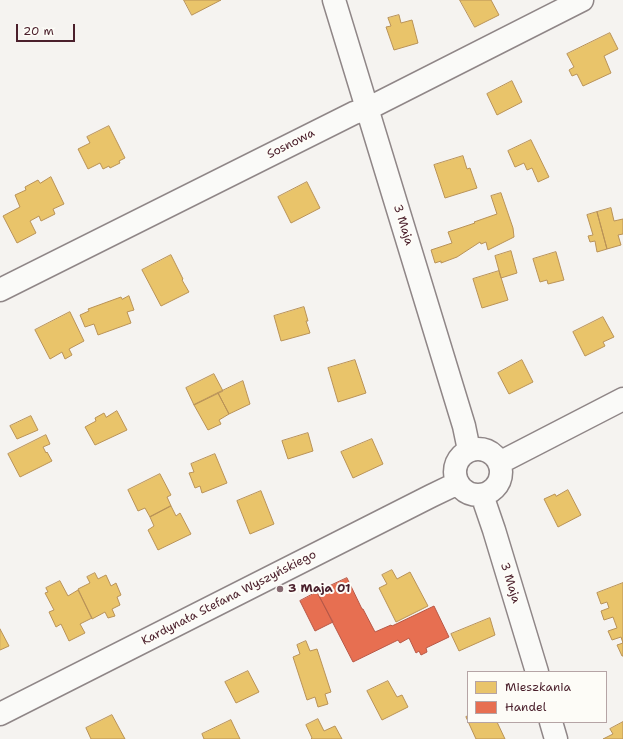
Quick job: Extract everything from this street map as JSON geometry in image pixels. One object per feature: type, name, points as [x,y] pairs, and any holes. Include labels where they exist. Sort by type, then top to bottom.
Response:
[{"type":"street","name":"3 Maja","points":[[334,0],[464,426],[469,450]]},
{"type":"street","name":"Sosnowa","points":[[0,290],[354,113],[367,109],[582,0]]},
{"type":"street","points":[[500,463],[623,399]]},
{"type":"street","points":[[484,449],[496,456],[500,463],[501,477],[498,484],[493,489],[482,495],[473,494],[466,491],[458,483],[455,473],[456,466],[463,454],[469,450],[484,449]]},
{"type":"street","name":"Kardynała Stefana Wyszyńskiego","points":[[0,714],[458,483]]},
{"type":"street","name":"3 Maja","points":[[482,495],[537,671]]},
{"type":"street","points":[[551,723],[556,739]]},
{"type":"building: Mieszkania","points":[[184,0],[221,0],[192,15]]},
{"type":"building: Mieszkania","points":[[460,0],[491,0],[499,15],[475,27]]},
{"type":"building: Mieszkania","points":[[399,15],[401,23],[412,20],[418,43],[394,50],[386,27],[391,26],[388,18]]},
{"type":"building: Mieszkania","points":[[610,33],[618,49],[604,56],[611,73],[583,86],[577,74],[572,76],[569,70],[574,67],[567,54]]},
{"type":"building: Mieszkania","points":[[512,81],[522,102],[497,115],[487,94]]},
{"type":"building: Mieszkania","points":[[109,126],[125,158],[119,161],[120,163],[110,168],[109,166],[103,169],[100,163],[88,169],[78,149],[90,143],[87,137]]},
{"type":"building: Mieszkania","points":[[531,140],[549,177],[538,182],[532,168],[527,170],[524,163],[515,167],[508,151]]},
{"type":"building: Mieszkania","points":[[463,156],[467,169],[470,168],[477,188],[445,198],[434,165]]},
{"type":"building: Mieszkania","points":[[51,177],[64,204],[53,209],[55,214],[41,221],[39,216],[30,221],[36,233],[17,243],[3,216],[20,207],[15,195],[26,190],[25,187],[38,180],[40,183]]},
{"type":"building: Mieszkania","points":[[307,182],[320,208],[291,223],[278,197]]},
{"type":"building: Mieszkania","points":[[501,193],[513,228],[514,237],[488,250],[486,242],[481,244],[480,242],[457,257],[441,263],[441,261],[435,263],[431,250],[452,243],[448,232],[497,214],[491,196]]},
{"type":"building: Mieszkania","points":[[611,208],[614,221],[623,219],[623,234],[618,235],[621,245],[607,249],[597,212]]},
{"type":"building: Mieszkania","points":[[597,212],[607,249],[597,252],[595,241],[590,242],[588,236],[593,235],[587,215]]},
{"type":"building: Mieszkania","points":[[511,251],[517,273],[501,278],[495,256]]},
{"type":"building: Mieszkania","points":[[556,252],[564,280],[548,284],[547,280],[540,282],[533,259]]},
{"type":"building: Mieszkania","points":[[171,255],[189,292],[161,306],[142,270]]},
{"type":"building: Mieszkania","points":[[499,271],[508,300],[482,308],[473,279]]},
{"type":"building: Mieszkania","points":[[129,296],[134,310],[127,312],[131,323],[98,335],[94,324],[85,327],[80,315],[89,311],[88,309],[121,297],[122,299]]},
{"type":"building: Mieszkania","points":[[304,307],[310,333],[281,341],[274,316]]},
{"type":"building: Mieszkania","points":[[70,312],[84,341],[69,349],[72,355],[65,359],[62,352],[50,359],[35,330]]},
{"type":"building: Mieszkania","points":[[603,317],[614,337],[603,342],[605,346],[585,356],[573,332]]},
{"type":"building: Mieszkania","points":[[355,360],[366,393],[338,402],[328,368]]},
{"type":"building: Mieszkania","points":[[522,360],[533,382],[509,394],[498,373]]},
{"type":"building: Mieszkania","points":[[214,374],[223,391],[194,405],[186,388]]},
{"type":"building: Mieszkania","points":[[243,381],[250,404],[229,414],[218,393]]},
{"type":"building: Mieszkania","points":[[218,393],[229,414],[219,420],[221,424],[208,430],[194,405]]},
{"type":"building: Mieszkania","points":[[117,411],[127,430],[95,445],[85,427],[96,421],[95,418],[104,413],[106,417]]},
{"type":"building: Mieszkania","points":[[31,416],[38,430],[17,439],[10,426]]},
{"type":"building: Mieszkania","points":[[308,433],[313,451],[288,459],[282,441]]},
{"type":"building: Mieszkania","points":[[46,435],[50,444],[43,447],[52,461],[20,477],[8,454]]},
{"type":"building: Mieszkania","points":[[372,439],[383,464],[353,478],[341,452]]},
{"type":"building: Mieszkania","points":[[215,454],[227,483],[202,493],[200,486],[195,488],[189,473],[194,472],[191,464]]},
{"type":"building: Mieszkania","points":[[160,474],[171,495],[167,497],[171,506],[150,517],[145,508],[138,511],[128,490]]},
{"type":"building: Mieszkania","points":[[568,490],[581,515],[558,527],[544,499],[555,494],[556,496]]},
{"type":"building: Mieszkania","points":[[261,491],[274,524],[250,534],[237,501]]},
{"type":"building: Mieszkania","points":[[171,506],[176,516],[180,513],[191,534],[158,550],[148,530],[154,526],[150,517]]},
{"type":"building: Mieszkania","points":[[392,570],[397,579],[410,572],[428,606],[396,622],[379,588],[387,584],[382,575]]},
{"type":"building: Mieszkania","points":[[95,573],[98,579],[106,575],[111,586],[116,583],[121,595],[117,597],[120,605],[112,609],[115,616],[108,618],[105,612],[92,619],[78,589],[90,583],[87,577]]},
{"type":"building: Mieszkania","points":[[60,581],[68,596],[78,590],[92,618],[80,624],[85,633],[69,641],[61,624],[56,627],[49,612],[54,610],[45,593],[48,592],[46,588]]},
{"type":"building: Mieszkania","points":[[623,583],[623,643],[621,637],[612,640],[608,631],[617,628],[613,617],[604,620],[601,611],[609,608],[607,602],[601,604],[597,593]]},
{"type":"building: Mieszkania","points":[[490,618],[495,635],[459,651],[451,634]]},
{"type":"building: Mieszkania","points":[[0,629],[9,646],[0,650]]},
{"type":"building: Mieszkania","points":[[306,641],[310,651],[317,649],[331,692],[325,694],[328,704],[318,707],[315,697],[307,700],[293,657],[300,654],[297,645]]},
{"type":"building: Mieszkania","points":[[623,643],[623,656],[622,656],[617,645]]},
{"type":"building: Mieszkania","points":[[248,671],[259,692],[236,703],[225,682]]},
{"type":"building: Mieszkania","points":[[388,681],[397,697],[402,695],[408,707],[382,720],[367,691]]},
{"type":"building: Mieszkania","points":[[112,715],[125,739],[91,739],[86,728]]},
{"type":"building: Mieszkania","points":[[318,719],[324,731],[335,726],[342,739],[311,739],[312,738],[306,725]]},
{"type":"building: Mieszkania","points":[[231,720],[240,739],[204,739],[202,734]]},
{"type":"building: Mieszkania","points":[[623,722],[623,739],[603,739],[613,734],[610,729]]},
{"type":"building: Mieszkania","points":[[468,723],[497,723],[505,739],[476,739]]},
{"type":"building: Handel","points":[[347,578],[375,632],[391,625],[392,626],[434,606],[449,637],[426,648],[427,652],[421,655],[419,651],[416,653],[409,638],[400,643],[398,640],[353,662],[317,592]]},
{"type":"building: Handel","points":[[317,592],[333,622],[315,631],[300,601]]},
{"type":"place","name":"3 Maja 01","points":[[280,589]]}]
